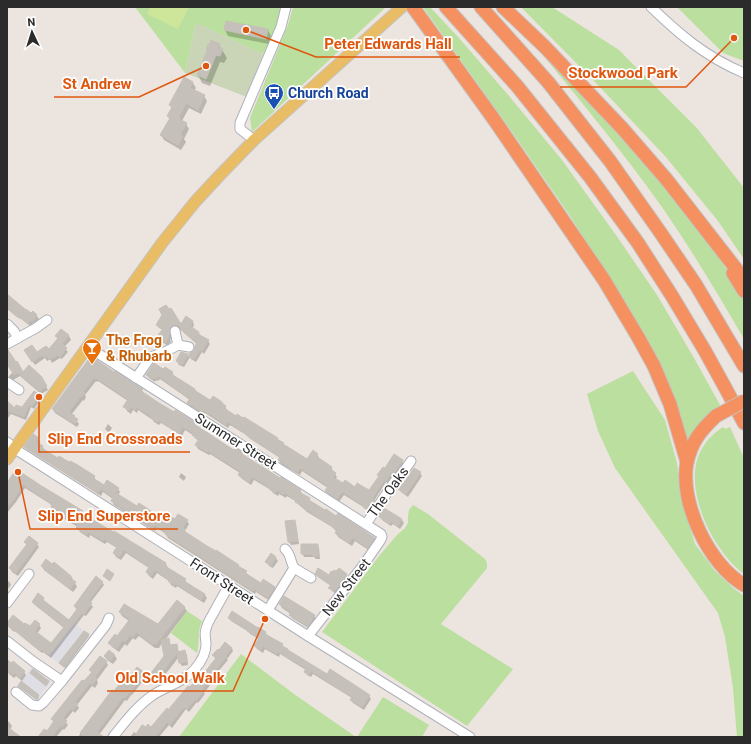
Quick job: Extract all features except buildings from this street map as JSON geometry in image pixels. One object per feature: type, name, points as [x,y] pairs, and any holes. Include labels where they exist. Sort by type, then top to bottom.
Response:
[{"type":"highway","points":[[413,7],[493,118],[608,286],[638,337],[660,379],[670,404],[687,462]]},
{"type":"highway","points":[[446,7],[522,92],[590,177],[638,243],[705,351],[744,423]]},
{"type":"highway","points":[[481,7],[548,82],[610,161],[696,285],[744,366]]},
{"type":"highway","points":[[503,7],[545,47],[622,128],[667,180],[744,279]]},
{"type":"highway","points":[[717,246],[744,291]]},
{"type":"highway","points":[[744,401],[716,416],[698,434],[691,449],[687,462],[686,473],[692,513],[702,536],[715,558],[724,569],[734,579],[744,585]]},
{"type":"main road","points":[[7,459],[11,445],[88,347],[162,243],[182,218],[219,176],[254,140],[402,7]]},
{"type":"street","points":[[254,140],[240,129],[240,123],[281,27],[286,7]]},
{"type":"street","points":[[651,7],[686,39],[702,51],[716,60],[744,73]]},
{"type":"street","points":[[7,344],[36,328],[47,320]]},
{"type":"street","points":[[7,324],[18,338]]},
{"type":"street","points":[[175,331],[178,345]]},
{"type":"street","points":[[136,378],[150,358],[178,345],[188,347]]},
{"type":"street","name":"Summer Street","points":[[88,347],[366,524],[381,534],[382,538]]},
{"type":"street","points":[[7,382],[19,390]]},
{"type":"street","name":"Front Street","points":[[11,445],[308,636],[470,737]]},
{"type":"street","name":"The Oaks","points":[[366,524],[394,481],[401,475],[411,461]]},
{"type":"street","name":"New Street","points":[[308,636],[362,567],[382,538]]},
{"type":"street","points":[[284,549],[290,555],[291,564],[294,568],[310,578]]},
{"type":"street","points":[[268,610],[294,568]]},
{"type":"street","points":[[7,603],[29,574]]},
{"type":"street","points":[[113,737],[123,724],[146,701],[157,692],[186,678],[198,665],[206,649],[206,629],[229,585]]},
{"type":"street","points":[[16,692],[32,705],[40,706],[106,626],[110,618]]},
{"type":"street","points":[[7,641],[62,681]]},
{"type":"shaded area","points":[[69,619],[89,635],[64,667],[44,652]]},
{"type":"shaded area","points":[[32,667],[51,682],[36,700],[17,686]]},
{"type":"green space","points":[[135,7],[282,7],[277,27],[263,54],[196,23],[185,73]]},
{"type":"green space","points":[[150,7],[189,7],[178,29],[147,14]]},
{"type":"green space","points":[[293,7],[386,7],[252,132],[250,118],[288,25]]},
{"type":"green space","points":[[423,7],[430,7],[459,38],[562,160],[657,295],[720,405],[688,444],[681,415],[673,393],[649,346],[619,293],[570,216]]},
{"type":"green space","points":[[521,7],[552,7],[619,50],[696,127],[744,188],[744,259],[718,221],[665,156]]},
{"type":"green space","points":[[677,7],[744,7],[744,61],[723,53]]},
{"type":"green space","points":[[196,23],[263,54],[247,97],[185,73]]},
{"type":"green space","points":[[537,48],[631,144],[709,243],[744,296],[744,339],[704,272],[662,207],[617,146]]},
{"type":"green space","points":[[633,371],[665,420],[677,463],[680,489],[686,514],[695,544],[715,571],[744,596],[744,737],[737,737],[733,688],[725,637],[718,613],[615,468],[598,431],[587,394]]},
{"type":"green space","points":[[723,427],[725,429],[730,427],[744,458],[744,574],[722,552],[713,537],[705,521],[695,488],[695,472],[700,452],[708,440]]},
{"type":"green space","points":[[413,505],[428,514],[485,559],[487,563],[487,568],[441,624],[513,669],[467,726],[322,632],[379,556],[405,528],[408,523],[409,510]]},
{"type":"green space","points":[[187,611],[202,621],[197,653],[171,633]]},
{"type":"green space","points":[[241,654],[294,694],[356,737],[179,737]]},
{"type":"green space","points":[[383,697],[429,725],[422,737],[357,737]]},
{"type":"place","name":"Peter Edwards Hall","points":[[246,30]]},
{"type":"place","name":"Stockwood Park","points":[[734,38]]},
{"type":"place","name":"St Andrew","points":[[206,66]]},
{"type":"place","name":"Church Road","points":[[274,110]]},
{"type":"place","name":"The Frog & Rhubarb","points":[[92,365]]},
{"type":"place","name":"Slip End Crossroads","points":[[39,397]]},
{"type":"place","name":"Slip End Superstore","points":[[18,472]]},
{"type":"place","name":"Old School Walk","points":[[265,619]]}]
